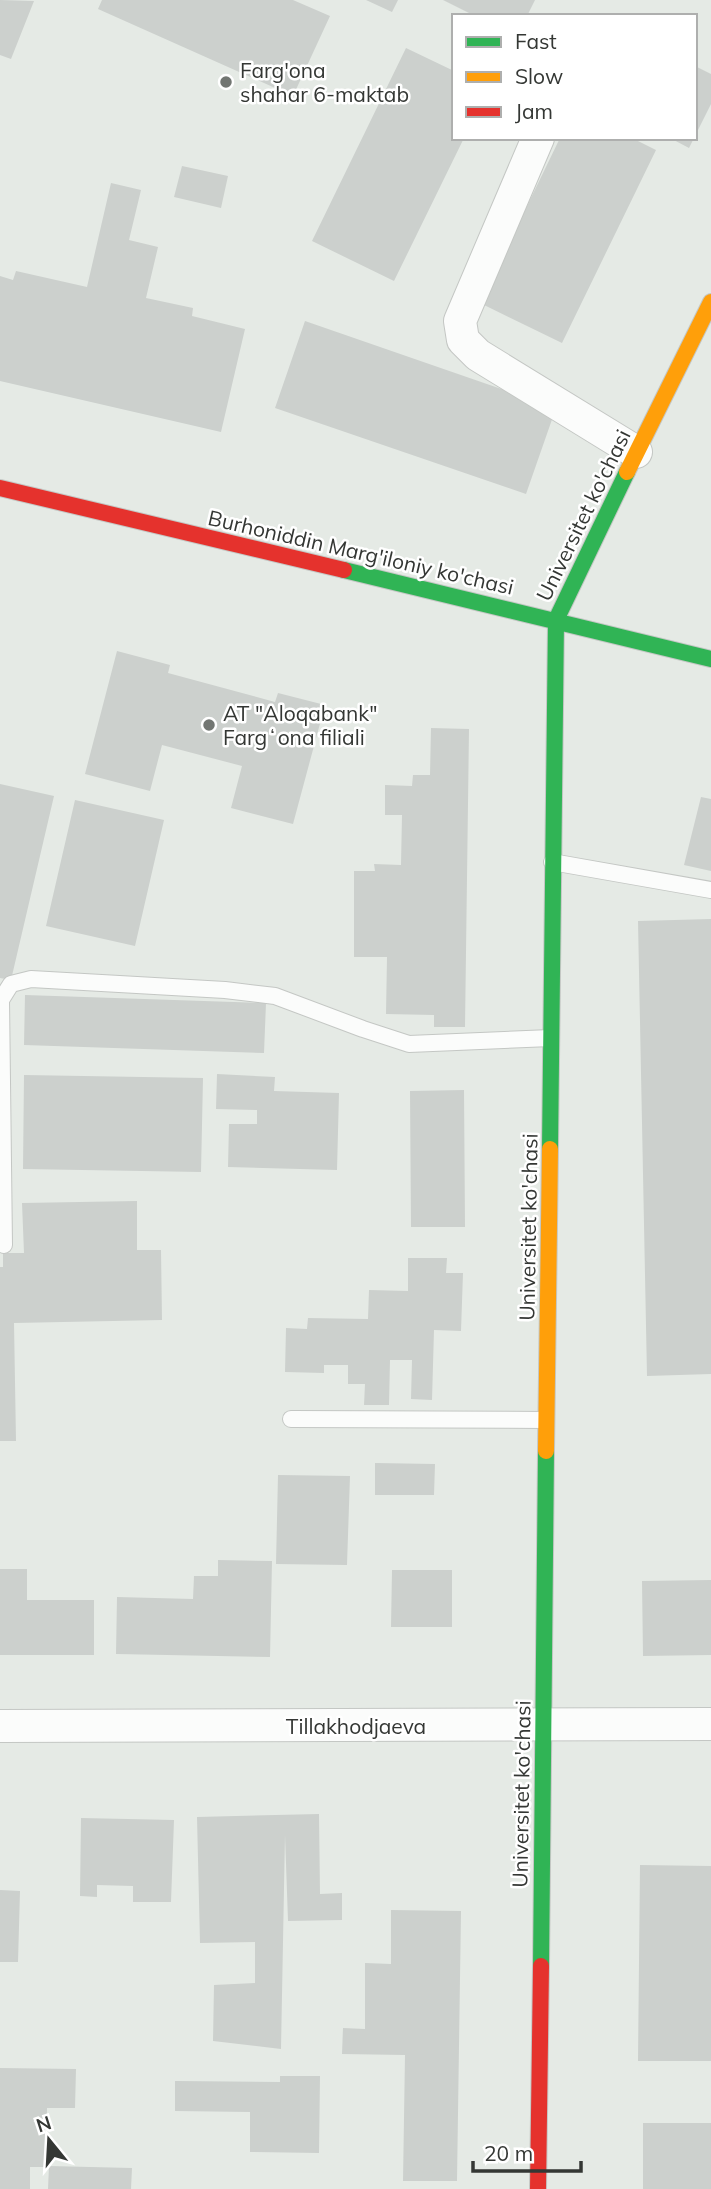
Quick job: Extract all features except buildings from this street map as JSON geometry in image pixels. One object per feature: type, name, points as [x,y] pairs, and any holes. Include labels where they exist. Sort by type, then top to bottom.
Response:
[{"type":"main road","name":"Universitet ko'chasi","points":[[538,2189],[555,620],[711,302]]},
{"type":"main road","name":"Burhoniddin Marg'iloniy ko'chasi","points":[[0,488],[711,659]]},
{"type":"street","points":[[537,140],[460,321],[463,340],[478,355],[636,452]]},
{"type":"street","name":"Tillakhodjaeva","points":[[0,1727],[711,1724]]},
{"type":"lane","points":[[552,862],[711,890]]},
{"type":"lane","points":[[4,1245],[1,1000],[11,984],[31,979],[225,990],[275,996],[410,1044],[551,1038]]},
{"type":"lane","points":[[291,1419],[547,1420]]},
{"type":"traffic: fast","points":[[550,1149],[556,620],[627,472]]},
{"type":"traffic: fast","points":[[344,570],[711,659]]},
{"type":"traffic: fast","points":[[541,1966],[546,1451]]},
{"type":"traffic: slow","points":[[627,472],[711,302]]},
{"type":"traffic: slow","points":[[546,1451],[550,1149]]},
{"type":"traffic: jam","points":[[0,488],[344,570]]},
{"type":"traffic: jam","points":[[538,2189],[541,1966]]},
{"type":"place","name":"Farg'ona shahar 6-maktab","points":[[226,82]]},
{"type":"place","name":"AT \"Aloqabank\" Fargʻona filiali","points":[[209,725]]}]
